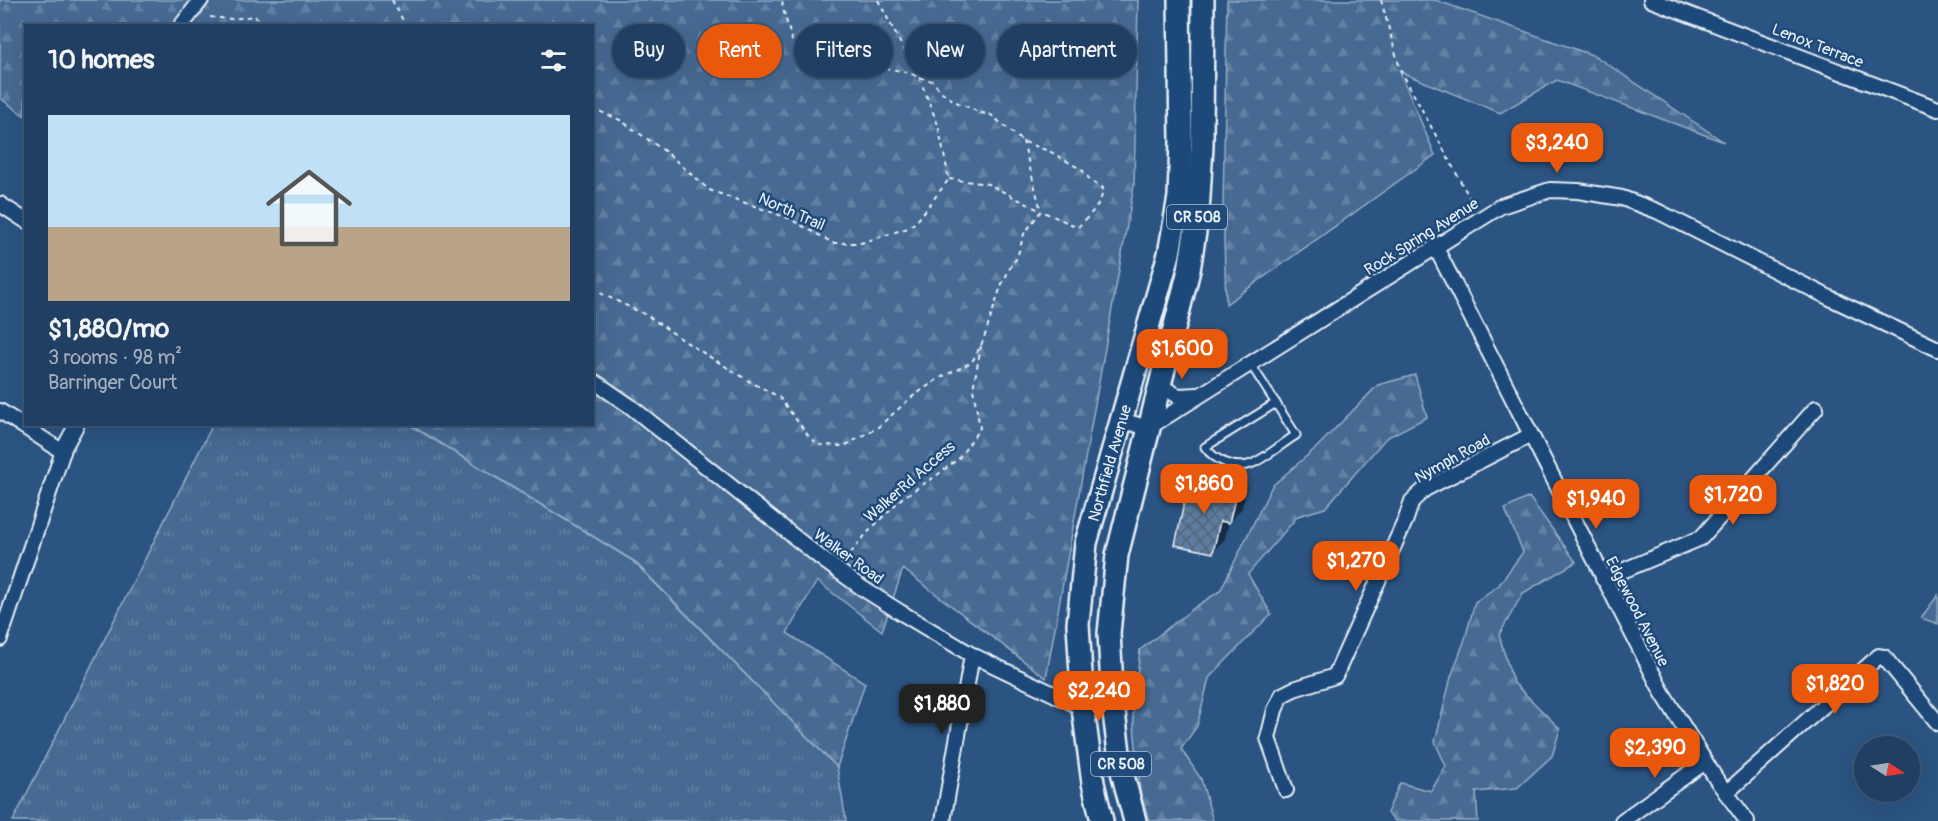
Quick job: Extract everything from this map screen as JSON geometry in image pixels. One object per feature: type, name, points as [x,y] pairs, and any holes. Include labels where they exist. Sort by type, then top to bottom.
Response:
[{"type":"main road","name":"Northfield Avenue","points":[[1102,821],[1093,783],[1083,708],[1078,624],[1086,543],[1169,254],[1179,197],[1181,141],[1179,0]]},
{"type":"main road","name":"Northfield Avenue","points":[[1135,821],[1121,768],[1113,705],[1109,633],[1117,555],[1189,270],[1198,213],[1202,146],[1203,0]]},
{"type":"street","points":[[183,24],[201,0]]},
{"type":"street","name":"Lenox Terrace","points":[[1651,0],[1938,109]]},
{"type":"street","name":"Rock Spring Avenue","points":[[1148,428],[1501,206],[1526,196],[1551,190],[1578,191],[1622,198],[1657,211],[1830,298],[1938,349]]},
{"type":"street","points":[[0,204],[24,220]]},
{"type":"street","name":"Edgewood Avenue","points":[[1435,246],[1662,693],[1705,762],[1747,821]]},
{"type":"street","name":"Walker Road","points":[[594,381],[630,406],[846,577],[972,655],[1083,708]]},
{"type":"street","points":[[1159,385],[1178,396],[1200,395]]},
{"type":"street","points":[[1603,579],[1701,538],[1816,408]]},
{"type":"street","points":[[0,411],[63,452]]},
{"type":"street","points":[[1121,420],[1148,428]]},
{"type":"street","points":[[0,639],[63,452],[76,426]]},
{"type":"street","name":"Nymph Road","points":[[1286,790],[1268,738],[1275,710],[1282,695],[1335,676],[1412,501],[1425,489],[1531,435]]},
{"type":"street","points":[[943,821],[972,655]]},
{"type":"street","points":[[1726,793],[1879,656],[1884,657],[1938,723]]},
{"type":"street","points":[[1083,708],[1113,705]]},
{"type":"street","points":[[1622,821],[1705,762]]},
{"type":"lane","points":[[1250,363],[1276,403],[1296,435],[1250,465],[1230,465],[1211,455],[1205,447],[1276,403]]},
{"type":"path","points":[[392,0],[405,24]]},
{"type":"path","points":[[782,0],[793,44],[817,65],[865,64],[905,72]]},
{"type":"path","points":[[878,0],[905,51]]},
{"type":"path","points":[[1381,0],[1400,69],[1481,218]]},
{"type":"path","points":[[210,17],[232,19],[254,16],[267,24]]},
{"type":"path","points":[[919,78],[938,125],[949,179],[988,184],[1078,227],[1089,217],[1103,194],[1103,188],[1092,182],[1082,170],[1050,152],[1023,141],[990,114],[981,113],[954,101],[942,93],[932,81],[922,78]]},
{"type":"path","name":"North Trail","points":[[594,109],[620,120],[666,152],[710,190],[788,218],[832,243],[861,243],[908,228],[917,221],[949,179]]},
{"type":"path","points":[[1023,141],[1041,211]]},
{"type":"path","points":[[594,290],[648,316],[689,344],[779,397],[810,438],[820,445],[844,446],[877,428],[912,397],[938,379],[972,362],[983,341],[1001,286],[1011,264],[1017,258],[1024,234],[1041,211]]},
{"type":"path","name":"WalkerRd Access","points":[[842,564],[867,533],[902,498],[959,458],[980,428],[973,389],[983,341]]},
{"type":"green space","points":[[0,0],[1138,0],[1137,46],[1137,24],[997,24],[997,78],[1136,78],[1134,186],[1046,678],[903,569],[882,631],[817,581],[787,633],[865,683],[837,767],[634,561],[412,426],[594,426],[594,24],[24,24],[24,115],[0,98]]},
{"type":"green space","points":[[1227,0],[1435,0],[1595,56],[1724,142],[1557,80],[1500,113],[1400,72],[1435,155],[1226,304],[1223,207]]},
{"type":"green space","points":[[1415,375],[1427,417],[1386,438],[1325,508],[1298,516],[1248,574],[1271,614],[1209,678],[1197,726],[1181,749],[1201,779],[1213,821],[1149,821],[1140,791],[1133,714],[1140,650],[1195,607],[1220,591],[1272,486],[1317,447],[1378,385]]},
{"type":"green space","points":[[212,426],[412,426],[633,561],[837,767],[846,821],[13,821]]},
{"type":"green space","points":[[1529,497],[1576,562],[1523,593],[1499,635],[1513,682],[1560,729],[1552,756],[1517,788],[1476,792],[1478,821],[1395,821],[1387,813],[1400,783],[1431,791],[1446,766],[1435,742],[1451,677],[1475,602],[1499,585],[1523,552],[1505,509]]},
{"type":"green space","points":[[1938,595],[1938,624],[1921,618]]},
{"type":"building","points":[[1211,475],[1221,477],[1220,486],[1227,488],[1225,497],[1235,499],[1229,523],[1220,521],[1213,553],[1175,545],[1189,480],[1208,484]]}]
